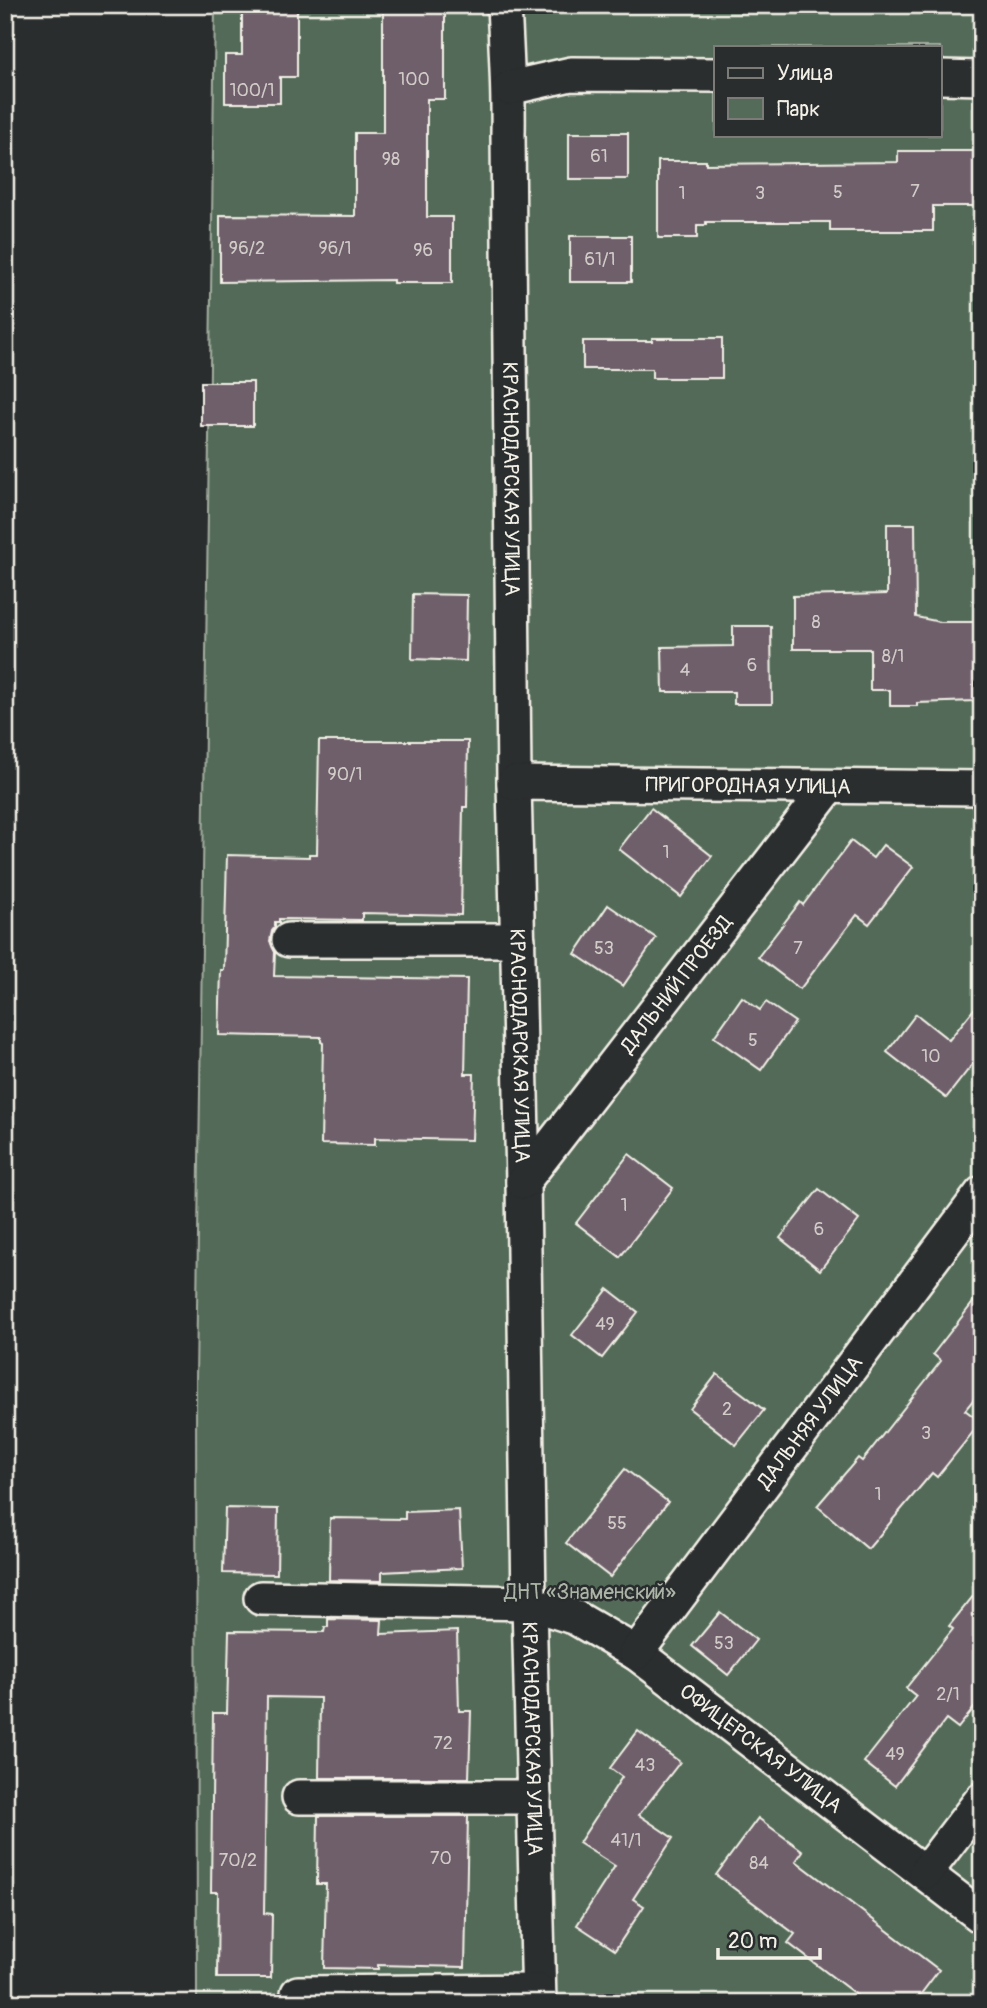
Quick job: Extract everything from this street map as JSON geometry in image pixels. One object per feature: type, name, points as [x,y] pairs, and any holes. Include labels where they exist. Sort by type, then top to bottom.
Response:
[{"type":"street","name":"КРАСНОДАРСКАЯ УЛИЦА","points":[[504,5],[509,88],[514,783],[538,1997]]},
{"type":"street","points":[[509,88],[571,74],[714,75]]},
{"type":"street","points":[[942,77],[982,78]]},
{"type":"street","name":"ПРИГОРОДНАЯ УЛИЦА","points":[[514,783],[982,788]]},
{"type":"street","name":"ДАЛЬНИЙ ПРОЕЗД","points":[[523,1182],[828,787]]},
{"type":"street","points":[[289,940],[518,940]]},
{"type":"street","name":"ДАЛЬНЯЯ УЛИЦА","points":[[636,1653],[982,1193]]},
{"type":"street","name":"ОФИЦЕРСКАЯ УЛИЦА","points":[[261,1598],[529,1603],[576,1618],[636,1653],[982,1917]]},
{"type":"street","points":[[299,1797],[534,1797]]},
{"type":"street","points":[[926,1872],[982,1799]]},
{"type":"street","points":[[298,1993],[538,1997]]},
{"type":"green space","name":"ДНТ «Знаменский»","points":[[215,5],[982,5],[982,2003],[197,2003],[196,1380]]},
{"type":"building","points":[[242,5],[297,5],[297,77],[280,77],[280,103],[225,103],[225,55],[242,55]]},
{"type":"building","points":[[383,5],[445,5],[445,99],[427,99],[427,217],[452,217],[452,283],[393,283],[393,280],[220,282],[220,215],[355,216],[355,133],[383,133]]},
{"type":"building","points":[[569,133],[628,133],[628,179],[569,179]]},
{"type":"building","points":[[898,151],[982,151],[982,206],[933,206],[933,231],[830,231],[830,222],[706,222],[706,225],[697,225],[697,238],[658,238],[658,161],[706,161],[706,164],[898,162]]},
{"type":"building","points":[[570,236],[631,236],[631,282],[570,282]]},
{"type":"building","points":[[652,338],[722,338],[722,378],[652,378],[652,369],[583,369],[583,341],[652,341]]},
{"type":"building","points":[[201,382],[253,382],[253,426],[201,426]]},
{"type":"building","points":[[887,524],[915,524],[916,617],[940,622],[975,622],[975,701],[890,706],[890,690],[870,690],[870,649],[793,649],[793,596],[887,594]]},
{"type":"building","points":[[413,594],[467,595],[466,661],[412,659]]},
{"type":"building","points":[[733,626],[771,626],[772,704],[734,704],[734,692],[663,692],[662,647],[733,646]]},
{"type":"building","points":[[319,741],[468,741],[467,807],[463,807],[461,915],[362,913],[362,920],[279,919],[279,922],[275,922],[270,941],[275,952],[274,976],[467,979],[465,1074],[474,1074],[472,1140],[375,1138],[375,1145],[321,1144],[321,1037],[219,1035],[221,970],[224,970],[227,855],[309,857],[309,854],[317,854]]},
{"type":"building","points":[[651,808],[712,856],[681,897],[619,849]]},
{"type":"building","points":[[851,841],[873,858],[883,845],[913,867],[869,924],[857,915],[800,989],[758,957],[800,902],[803,905]]},
{"type":"building","points":[[608,905],[656,938],[623,986],[575,954]]},
{"type":"building","points":[[742,997],[760,1010],[766,1002],[795,1022],[761,1070],[714,1037]]},
{"type":"building","points":[[982,999],[982,1052],[946,1098],[887,1052],[916,1014],[949,1040]]},
{"type":"building","points":[[629,1154],[673,1188],[620,1257],[576,1223]]},
{"type":"building","points":[[819,1189],[859,1220],[820,1270],[780,1238]]},
{"type":"building","points":[[608,1289],[638,1312],[602,1358],[572,1335]]},
{"type":"building","points":[[982,1291],[982,1389],[965,1410],[981,1422],[937,1477],[932,1473],[868,1549],[817,1506],[858,1458],[862,1461],[941,1361],[933,1354]]},
{"type":"building","points":[[717,1374],[764,1410],[736,1445],[690,1409]]},
{"type":"building","points":[[625,1469],[668,1502],[610,1577],[566,1543]]},
{"type":"building","points":[[225,1508],[278,1509],[277,1574],[223,1573]]},
{"type":"building","points":[[459,1510],[462,1568],[382,1572],[382,1581],[329,1580],[330,1518],[405,1519],[405,1512]]},
{"type":"building","points":[[982,1585],[982,1698],[958,1728],[946,1719],[895,1786],[864,1762],[916,1696],[906,1688],[953,1629],[949,1626]]},
{"type":"building","points":[[720,1612],[756,1640],[728,1675],[692,1646]]},
{"type":"building","points":[[328,1619],[382,1620],[381,1634],[457,1631],[459,1711],[471,1711],[469,1778],[319,1778],[320,1698],[267,1697],[264,1913],[272,1914],[271,1978],[217,1978],[218,1892],[211,1892],[213,1713],[227,1713],[229,1631],[324,1632],[325,1627],[328,1627]]},
{"type":"building","points":[[638,1731],[680,1762],[639,1815],[673,1838],[633,1899],[644,1906],[615,1950],[577,1925],[615,1866],[579,1843],[622,1777],[610,1768]]},
{"type":"building","points":[[318,1816],[468,1816],[465,1967],[378,1965],[378,1969],[324,1968],[326,1884],[317,1884]]},
{"type":"building","points":[[758,1818],[803,1851],[796,1861],[939,1970],[914,2003],[867,2003],[788,1943],[795,1934],[716,1875]]}]
